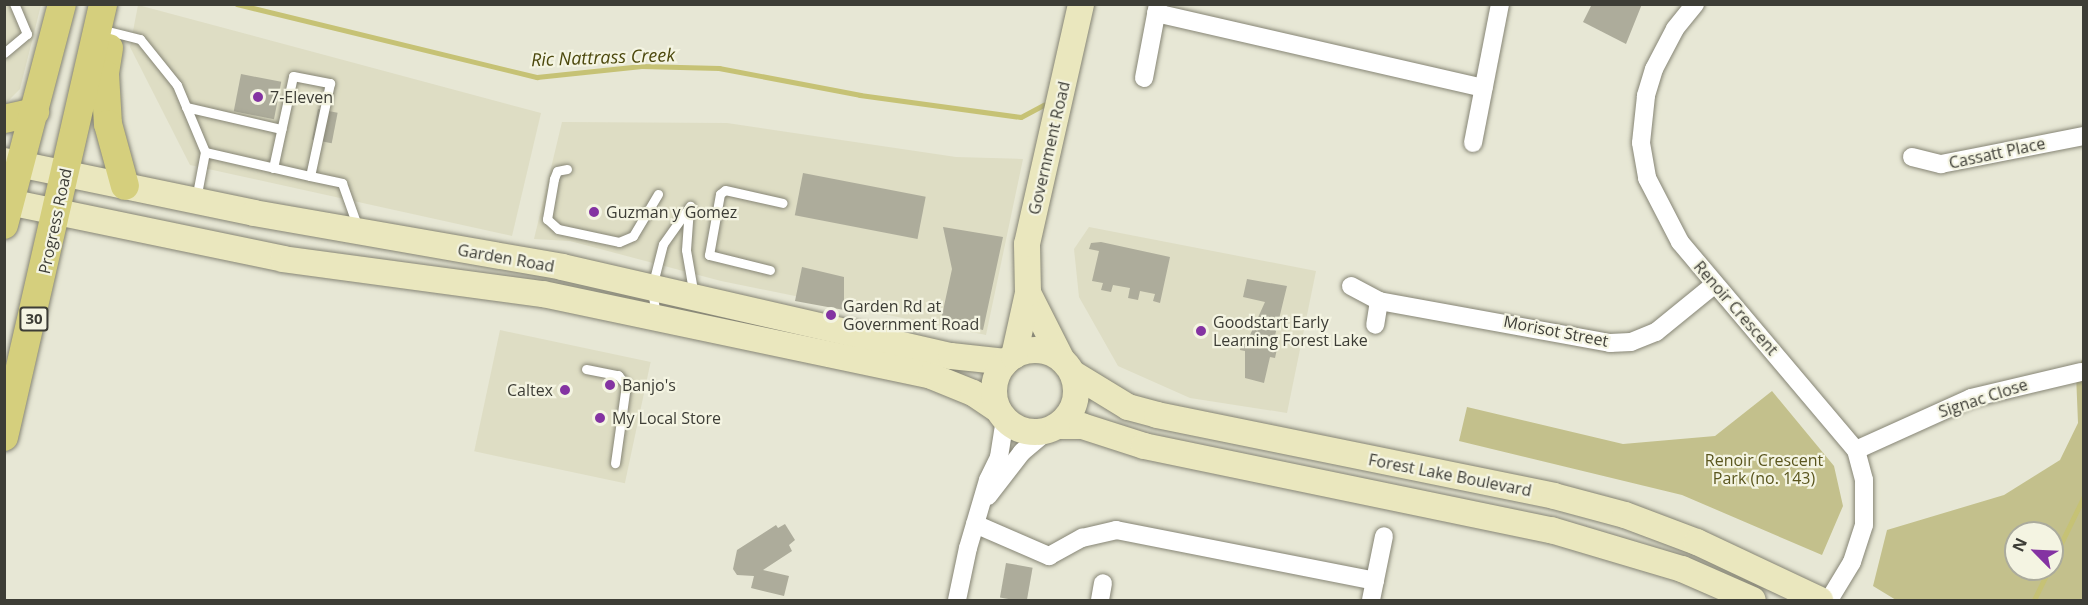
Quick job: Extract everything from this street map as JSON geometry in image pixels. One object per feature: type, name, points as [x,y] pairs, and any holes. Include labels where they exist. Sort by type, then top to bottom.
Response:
[{"type":"main road","points":[[6,209],[13,162],[35,112],[62,4]]},
{"type":"main road","name":"Progress Road","points":[[4,437],[58,212],[102,4]]},
{"type":"main road","points":[[118,4],[112,32],[105,94],[111,143],[125,186]]},
{"type":"main road","name":"Government Road","points":[[1010,359],[1028,293],[1027,244],[1081,4]]},
{"type":"main road","points":[[4,119],[35,112]]},
{"type":"main road","name":"Garden Road","points":[[13,162],[196,201],[652,287],[951,356],[1010,359]]},
{"type":"main road","name":"Garden Road","points":[[6,209],[58,212],[240,252],[490,283],[656,317],[931,376],[967,389],[1002,415]]},
{"type":"main road","name":"Government Road","points":[[1028,293],[1067,366]]},
{"type":"main road","points":[[1038,350],[1067,366],[1077,386],[1073,409],[1053,429],[1024,432],[1002,415],[994,385],[1010,359],[1038,350]]},
{"type":"main road","name":"Forest Lake Boulevard","points":[[1067,366],[1128,407],[1157,415],[1554,496],[1625,515],[1735,558],[1820,600]]},
{"type":"main road","name":"Forest Lake Boulevard","points":[[1053,429],[1082,426],[1144,446],[1562,532],[1682,569],[1753,600]]},
{"type":"street","points":[[1473,143],[1500,4]]},
{"type":"street","name":"Renoir Crescent","points":[[1695,4],[1674,29],[1654,69],[1644,104],[1641,143],[1647,178],[1662,212],[1680,242],[1856,450],[1864,480],[1864,525],[1852,562],[1829,600]]},
{"type":"street","points":[[1144,78],[1157,9],[1484,88]]},
{"type":"street","name":"Cassatt Place","points":[[1912,157],[1941,165],[2084,136]]},
{"type":"street","name":"Morisot Street","points":[[1351,286],[1379,301],[1610,343],[1631,342],[1656,332],[1716,284]]},
{"type":"street","points":[[1375,325],[1379,301]]},
{"type":"street","name":"Signac Close","points":[[1856,450],[1964,401],[2081,372]]},
{"type":"street","points":[[957,600],[975,524],[1002,445],[1002,415]]},
{"type":"street","points":[[984,500],[1022,452],[1053,429]]},
{"type":"street","points":[[975,524],[1049,556],[1082,538],[1116,530],[1375,581]]},
{"type":"street","points":[[1371,600],[1384,537]]},
{"type":"lane","points":[[4,53],[27,34],[14,4]]},
{"type":"lane","points":[[112,32],[140,39],[177,86],[205,152],[196,201]]},
{"type":"lane","points":[[273,168],[293,76],[330,83],[310,176]]},
{"type":"lane","points":[[186,107],[281,129]]},
{"type":"lane","points":[[205,152],[342,183],[360,232]]},
{"type":"lane","points":[[567,169],[557,171],[549,209],[548,219],[558,229],[619,242],[633,236],[658,194]]},
{"type":"lane","points":[[770,270],[709,255],[720,194],[725,190],[783,203]]},
{"type":"lane","points":[[656,317],[652,287],[663,244],[690,206],[687,250],[694,297]]},
{"type":"lane","points":[[586,369],[618,375],[627,385],[615,463]]},
{"type":"shaded area","points":[[5,5],[41,5],[20,89],[5,104]]},
{"type":"shaded area","points":[[138,5],[541,113],[512,236],[190,165],[130,47]]},
{"type":"shaded area","points":[[562,122],[727,123],[956,157],[1023,159],[986,335],[721,281],[570,241],[534,239]]},
{"type":"shaded area","name":"Goodstart Early Learning Forest Lake","points":[[1089,227],[1316,271],[1287,413],[1190,398],[1118,366],[1079,297],[1074,249]]},
{"type":"shaded area","points":[[500,330],[651,362],[625,483],[474,451]]},
{"type":"green space","points":[[2083,357],[2083,600],[1896,600],[1873,586],[1887,530],[2004,495],[2060,460],[2078,423],[2076,374]]},
{"type":"green space","name":"Renoir Crescent Park (no. 143)","points":[[1772,391],[1834,466],[1843,506],[1822,555],[1682,495],[1459,441],[1467,407],[1623,444],[1715,436]]},
{"type":"building","points":[[1592,4],[1642,4],[1626,44],[1583,22]]},
{"type":"building","name":"7-Eleven","points":[[241,74],[281,82],[274,119],[234,111]]},
{"type":"building","points":[[318,109],[338,113],[332,143],[312,139]]},
{"type":"building","points":[[803,173],[926,197],[917,239],[795,215]]},
{"type":"building","points":[[943,227],[1003,237],[983,330],[941,320],[952,269]]},
{"type":"building","points":[[1101,242],[1170,257],[1160,303],[1153,301],[1155,294],[1140,291],[1138,300],[1128,298],[1130,288],[1113,285],[1111,292],[1101,290],[1103,283],[1092,281],[1099,251],[1089,249],[1091,243]]},
{"type":"building","points":[[802,267],[844,277],[844,310],[795,301]]},
{"type":"building","points":[[1247,279],[1287,286],[1272,348],[1277,349],[1275,358],[1270,357],[1264,383],[1245,378],[1245,351],[1240,350],[1241,343],[1246,344],[1265,302],[1243,297]]},
{"type":"building","points":[[785,524],[795,540],[789,545],[792,551],[763,570],[789,576],[784,596],[751,588],[754,576],[737,575],[733,569],[737,550],[776,525],[778,528]]},
{"type":"building","points":[[1006,563],[1033,568],[1027,600],[1000,597]]},
{"type":"waterway","name":"Ric Nattrass Creek","points":[[237,4],[537,77],[641,66],[719,68],[860,95],[1021,117],[1044,105]]},
{"type":"waterway","points":[[2064,537],[2084,496]]},
{"type":"waterway","points":[[2034,600],[2043,581]]},
{"type":"place","name":"7-Eleven","points":[[258,97]]},
{"type":"place","name":"Guzman y Gomez","points":[[594,212]]},
{"type":"place","name":"Garden Rd at Government Road","points":[[831,315]]},
{"type":"place","name":"Goodstart Early Learning Forest Lake","points":[[1201,331]]},
{"type":"place","name":"Banjo's","points":[[610,385]]},
{"type":"place","name":"Caltex","points":[[565,390]]},
{"type":"place","name":"My Local Store","points":[[600,418]]}]
